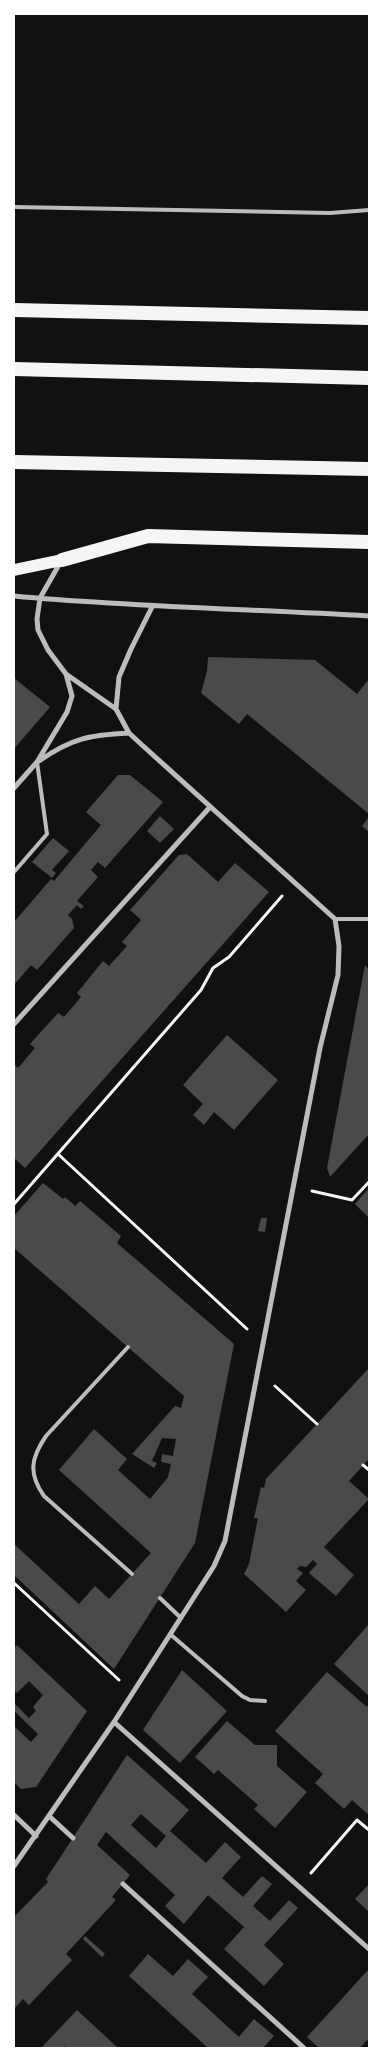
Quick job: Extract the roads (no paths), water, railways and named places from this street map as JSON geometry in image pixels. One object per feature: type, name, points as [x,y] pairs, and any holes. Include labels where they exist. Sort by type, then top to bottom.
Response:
[{"type":"highway","points":[[14,310],[369,318]]},
{"type":"highway","points":[[14,368],[369,378]]},
{"type":"highway","points":[[14,462],[369,468]]},
{"type":"highway","points":[[62,560],[148,536],[369,542]]},
{"type":"main road","points":[[14,570],[62,560]]},
{"type":"street","points":[[14,1866],[114,1722],[214,1566],[225,1541],[320,1048],[338,975],[339,946],[335,919],[130,732],[116,709],[66,674],[48,650],[38,630],[37,619],[40,598],[62,560]]},
{"type":"street","points":[[14,596],[152,607],[202,607],[369,616]]},
{"type":"street","points":[[116,709],[119,677],[152,607]]},
{"type":"street","points":[[14,788],[37,762],[67,712],[72,696],[66,674]]},
{"type":"street","points":[[37,762],[60,746],[85,737],[130,732]]},
{"type":"street","points":[[14,1024],[210,807]]},
{"type":"street","points":[[114,1722],[369,1950]]},
{"type":"street","points":[[14,1815],[36,1836]]},
{"type":"street","points":[[49,1816],[73,1838]]},
{"type":"street","points":[[124,1884],[304,2048]]},
{"type":"lane","points":[[14,207],[330,213],[369,210]]},
{"type":"lane","points":[[14,872],[47,834],[37,762]]},
{"type":"lane","points":[[335,919],[369,920]]},
{"type":"lane","points":[[128,1347],[46,1436],[36,1450],[33,1468],[35,1484],[44,1496],[132,1574]]},
{"type":"lane","points":[[160,1598],[181,1618]]},
{"type":"lane","points":[[170,1634],[242,1696],[250,1700],[266,1701]]}]
